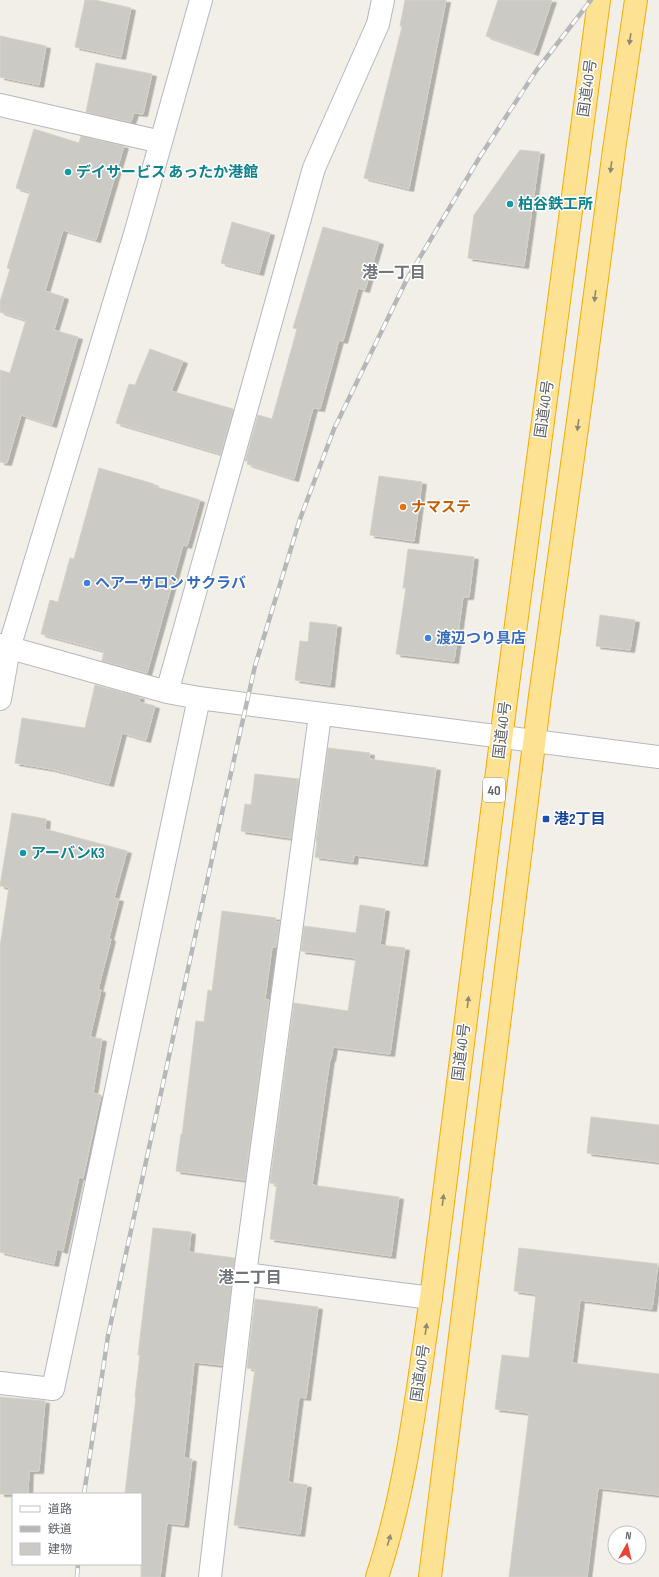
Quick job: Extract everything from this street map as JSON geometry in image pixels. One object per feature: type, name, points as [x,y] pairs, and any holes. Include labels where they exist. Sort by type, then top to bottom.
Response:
[{"type":"highway","name":"国道40号","points":[[377,1577],[389,1540],[403,1478],[430,1298],[501,736],[599,0]]},
{"type":"highway","name":"40","points":[[430,1577],[534,741],[614,150],[636,0]]},
{"type":"street","points":[[0,699],[5,646],[135,234],[201,0]]},
{"type":"street","points":[[167,692],[314,168],[378,24],[383,0]]},
{"type":"street","points":[[0,105],[161,142]]},
{"type":"street","points":[[5,646],[167,692],[199,698],[320,715],[501,736],[659,757]]},
{"type":"street","points":[[0,1382],[53,1389],[199,698]]},
{"type":"street","points":[[210,1577],[245,1274],[320,715]]},
{"type":"street","points":[[245,1274],[430,1298]]},
{"type":"building","points":[[85,0],[95,0],[131,8],[121,57],[75,47]]},
{"type":"building","points":[[405,0],[446,0],[409,189],[364,178],[402,27],[400,26]]},
{"type":"building","points":[[498,0],[552,0],[534,53],[486,36]]},
{"type":"building","points":[[0,36],[46,46],[39,85],[0,77]]},
{"type":"building","points":[[96,63],[152,74],[143,114],[134,113],[131,122],[86,112]]},
{"type":"building","points":[[34,129],[79,143],[81,136],[124,146],[96,240],[63,230],[45,291],[64,297],[54,330],[78,337],[52,425],[21,415],[7,463],[0,462],[0,370],[10,373],[26,320],[0,312],[0,302],[10,269],[7,268],[30,192],[16,188]]},
{"type":"building","name":"柏谷鉄工所","points":[[520,150],[540,152],[524,266],[468,258],[474,215]]},
{"type":"building","points":[[232,222],[270,233],[259,273],[221,263]]},
{"type":"building","points":[[323,227],[379,242],[365,290],[358,288],[343,341],[339,340],[320,409],[313,408],[294,479],[247,464],[248,461],[245,461],[258,415],[272,419],[297,329],[293,328]]},
{"type":"building","points":[[150,349],[183,361],[171,391],[233,409],[221,454],[116,423],[129,384],[135,385]]},
{"type":"building","points":[[99,468],[154,484],[153,486],[200,500],[187,546],[183,545],[147,673],[102,661],[104,651],[41,634],[50,600],[58,602],[70,558],[74,559]]},
{"type":"building","points":[[379,476],[422,482],[414,541],[370,535]]},
{"type":"building","points":[[408,549],[474,557],[469,597],[463,597],[454,661],[396,654],[406,588],[403,588]]},
{"type":"building","points":[[600,615],[635,620],[630,650],[596,646]]},
{"type":"building","points":[[310,622],[337,625],[330,685],[295,680],[300,641],[308,642]]},
{"type":"building","points":[[95,685],[140,697],[139,702],[155,706],[146,740],[122,733],[109,784],[51,769],[15,763],[22,718],[85,728]]},
{"type":"building","points":[[328,748],[370,753],[369,759],[436,768],[423,864],[354,855],[353,862],[315,857]]},
{"type":"building","points":[[255,774],[299,779],[291,838],[241,831],[245,804],[251,805]]},
{"type":"building","points":[[12,813],[46,819],[45,829],[127,851],[114,898],[119,899],[98,990],[101,990],[90,1037],[102,1039],[93,1093],[101,1095],[83,1178],[79,1177],[63,1251],[57,1249],[54,1264],[0,1252],[0,947],[9,887],[0,886]]},
{"type":"building","points":[[360,905],[385,909],[380,945],[405,948],[390,1054],[333,1047],[312,1185],[399,1197],[391,1256],[270,1239],[277,1184],[270,1183],[294,1003],[348,1011],[356,958],[301,951],[304,926],[356,933]]},
{"type":"building","points":[[222,911],[276,918],[275,922],[280,922],[276,947],[272,947],[265,999],[269,1000],[245,1180],[176,1171],[196,1021],[204,1022],[208,990],[212,991]]},
{"type":"building","points":[[591,1117],[659,1125],[659,1162],[587,1153]]},
{"type":"building","points":[[153,1228],[191,1232],[189,1252],[235,1258],[222,1365],[194,1362],[184,1458],[192,1459],[184,1525],[167,1523],[160,1577],[141,1577],[142,1493],[125,1493],[140,1355],[138,1355]]},
{"type":"building","points":[[519,1248],[658,1264],[652,1309],[580,1300],[572,1363],[659,1374],[659,1495],[598,1488],[587,1577],[509,1577],[529,1413],[495,1409],[502,1355],[529,1358],[536,1294],[514,1291]]},
{"type":"building","points":[[255,1299],[318,1307],[306,1398],[299,1397],[288,1482],[307,1485],[300,1534],[234,1525],[255,1369],[247,1368]]},
{"type":"building","points":[[0,1397],[45,1401],[39,1471],[29,1471],[28,1493],[0,1494]]},
{"type":"railway","points":[[84,1493],[108,1336],[222,813],[255,666],[300,519],[334,429],[407,279],[481,155],[536,71],[591,0]]},
{"type":"railway","points":[[77,1577],[78,1565]]},
{"type":"place","name":"デイサービス あったか港館","points":[[68,172]]},
{"type":"place","name":"柏谷鉄工所","points":[[510,204]]},
{"type":"place","name":"ナマステ","points":[[403,507]]},
{"type":"place","name":"ヘアーサロン サクラバ","points":[[87,583]]},
{"type":"place","name":"渡辺つり具店","points":[[428,638]]},
{"type":"place","name":"港2丁目","points":[[546,819]]},
{"type":"place","name":"アーバンK3","points":[[23,853]]},
{"type":"district","name":"港一丁目","points":[[394,272]]},
{"type":"district","name":"港二丁目","points":[[250,1277]]}]
